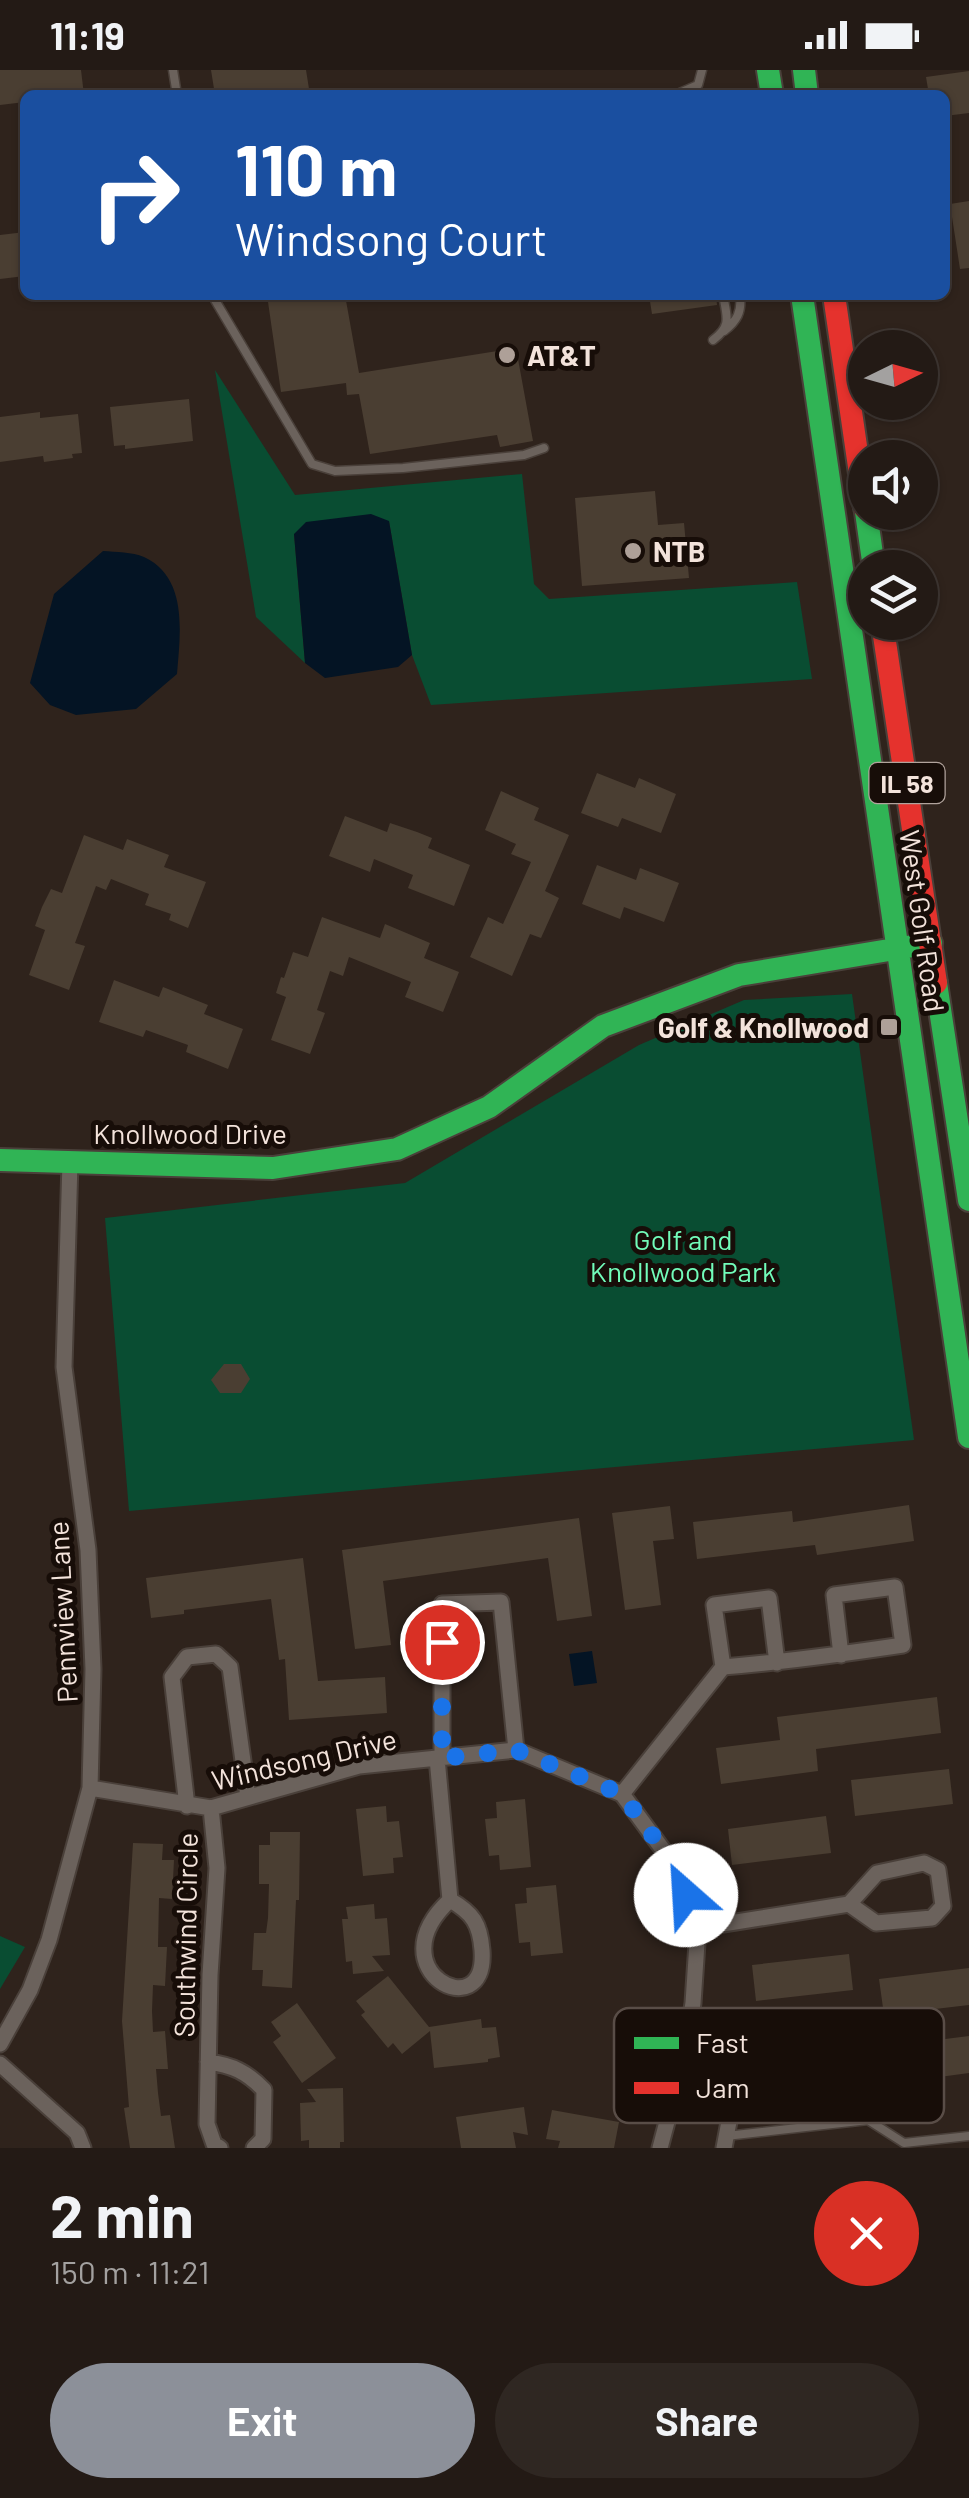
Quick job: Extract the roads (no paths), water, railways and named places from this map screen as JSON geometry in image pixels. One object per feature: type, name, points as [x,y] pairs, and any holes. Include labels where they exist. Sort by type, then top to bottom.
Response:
[{"type":"main road","name":"West Golf Road","points":[[803,300],[969,1437]]},
{"type":"main road","points":[[835,300],[855,440]]},
{"type":"main road","name":"West Golf Road","points":[[885,640],[969,1200]]},
{"type":"main road","name":"Knollwood Drive","points":[[0,1160],[272,1168],[397,1148],[489,1107],[603,1026],[739,975],[931,942]]},
{"type":"street","name":"Pennview Lane","points":[[0,2044],[30,1990],[49,1940],[90,1788],[93,1670],[88,1550],[64,1367],[70,1162]]},
{"type":"street","points":[[723,1667],[778,1663],[840,1655],[903,1645],[896,1587],[834,1595],[840,1655]]},
{"type":"street","points":[[690,2008],[698,1928],[672,1862],[622,1794],[723,1667],[714,1605],[769,1598],[778,1663]]},
{"type":"street","points":[[450,1900],[440,1758],[442,1604],[502,1602],[516,1750]]},
{"type":"street","name":"Southwind Circle","points":[[188,1806],[172,1677],[187,1657],[216,1654],[230,1666],[248,1798]]},
{"type":"street","name":"Windsong Drive","points":[[90,1788],[211,1808],[359,1766],[516,1750],[622,1794]]},
{"type":"street","name":"Southwind Circle","points":[[211,1808],[217,1868],[207,2124],[214,2144],[220,2148]]},
{"type":"street","points":[[698,1928],[849,1904],[876,1873],[924,1864],[938,1870],[944,1906],[932,1918],[876,1923],[849,1904]]},
{"type":"street","points":[[450,1900],[468,1911],[480,1928],[482,1946],[483,1965],[475,1980],[457,1988],[440,1984],[427,1968],[425,1934],[433,1916],[450,1900]]},
{"type":"street","name":"Southwind Circle","points":[[208,2062],[230,2064],[251,2076],[264,2090],[263,2139],[254,2148]]},
{"type":"street","points":[[0,2064],[77,2133],[83,2148]]},
{"type":"street","points":[[660,2148],[667,2123]]},
{"type":"lane","points":[[686,90],[698,85],[702,70]]},
{"type":"lane","points":[[215,300],[312,464],[335,471],[403,468],[524,455],[544,448]]},
{"type":"lane","points":[[724,300],[728,320],[724,332]]},
{"type":"lane","points":[[712,340],[736,323],[740,300]]},
{"type":"lane","points":[[725,2142],[848,2123]]},
{"type":"lane","points":[[872,2123],[904,2146],[969,2136]]},
{"type":"water","points":[[371,514],[389,521],[412,655],[398,667],[325,678],[305,663],[294,534],[306,522]]},
{"type":"water","points":[[103,551],[144,557],[169,579],[180,625],[177,674],[136,709],[76,715],[50,705],[30,683],[54,594]]},
{"type":"water","points":[[592,1651],[597,1683],[574,1686],[569,1654]]},
{"type":"place","name":"AT&T","points":[[507,355]]},
{"type":"place","name":"NTB","points":[[633,551]]},
{"type":"place","name":"Golf & Knollwood","points":[[889,1027]]},
{"type":"park label","name":"Golf and Knollwood Park","points":[[683,1255]]}]
